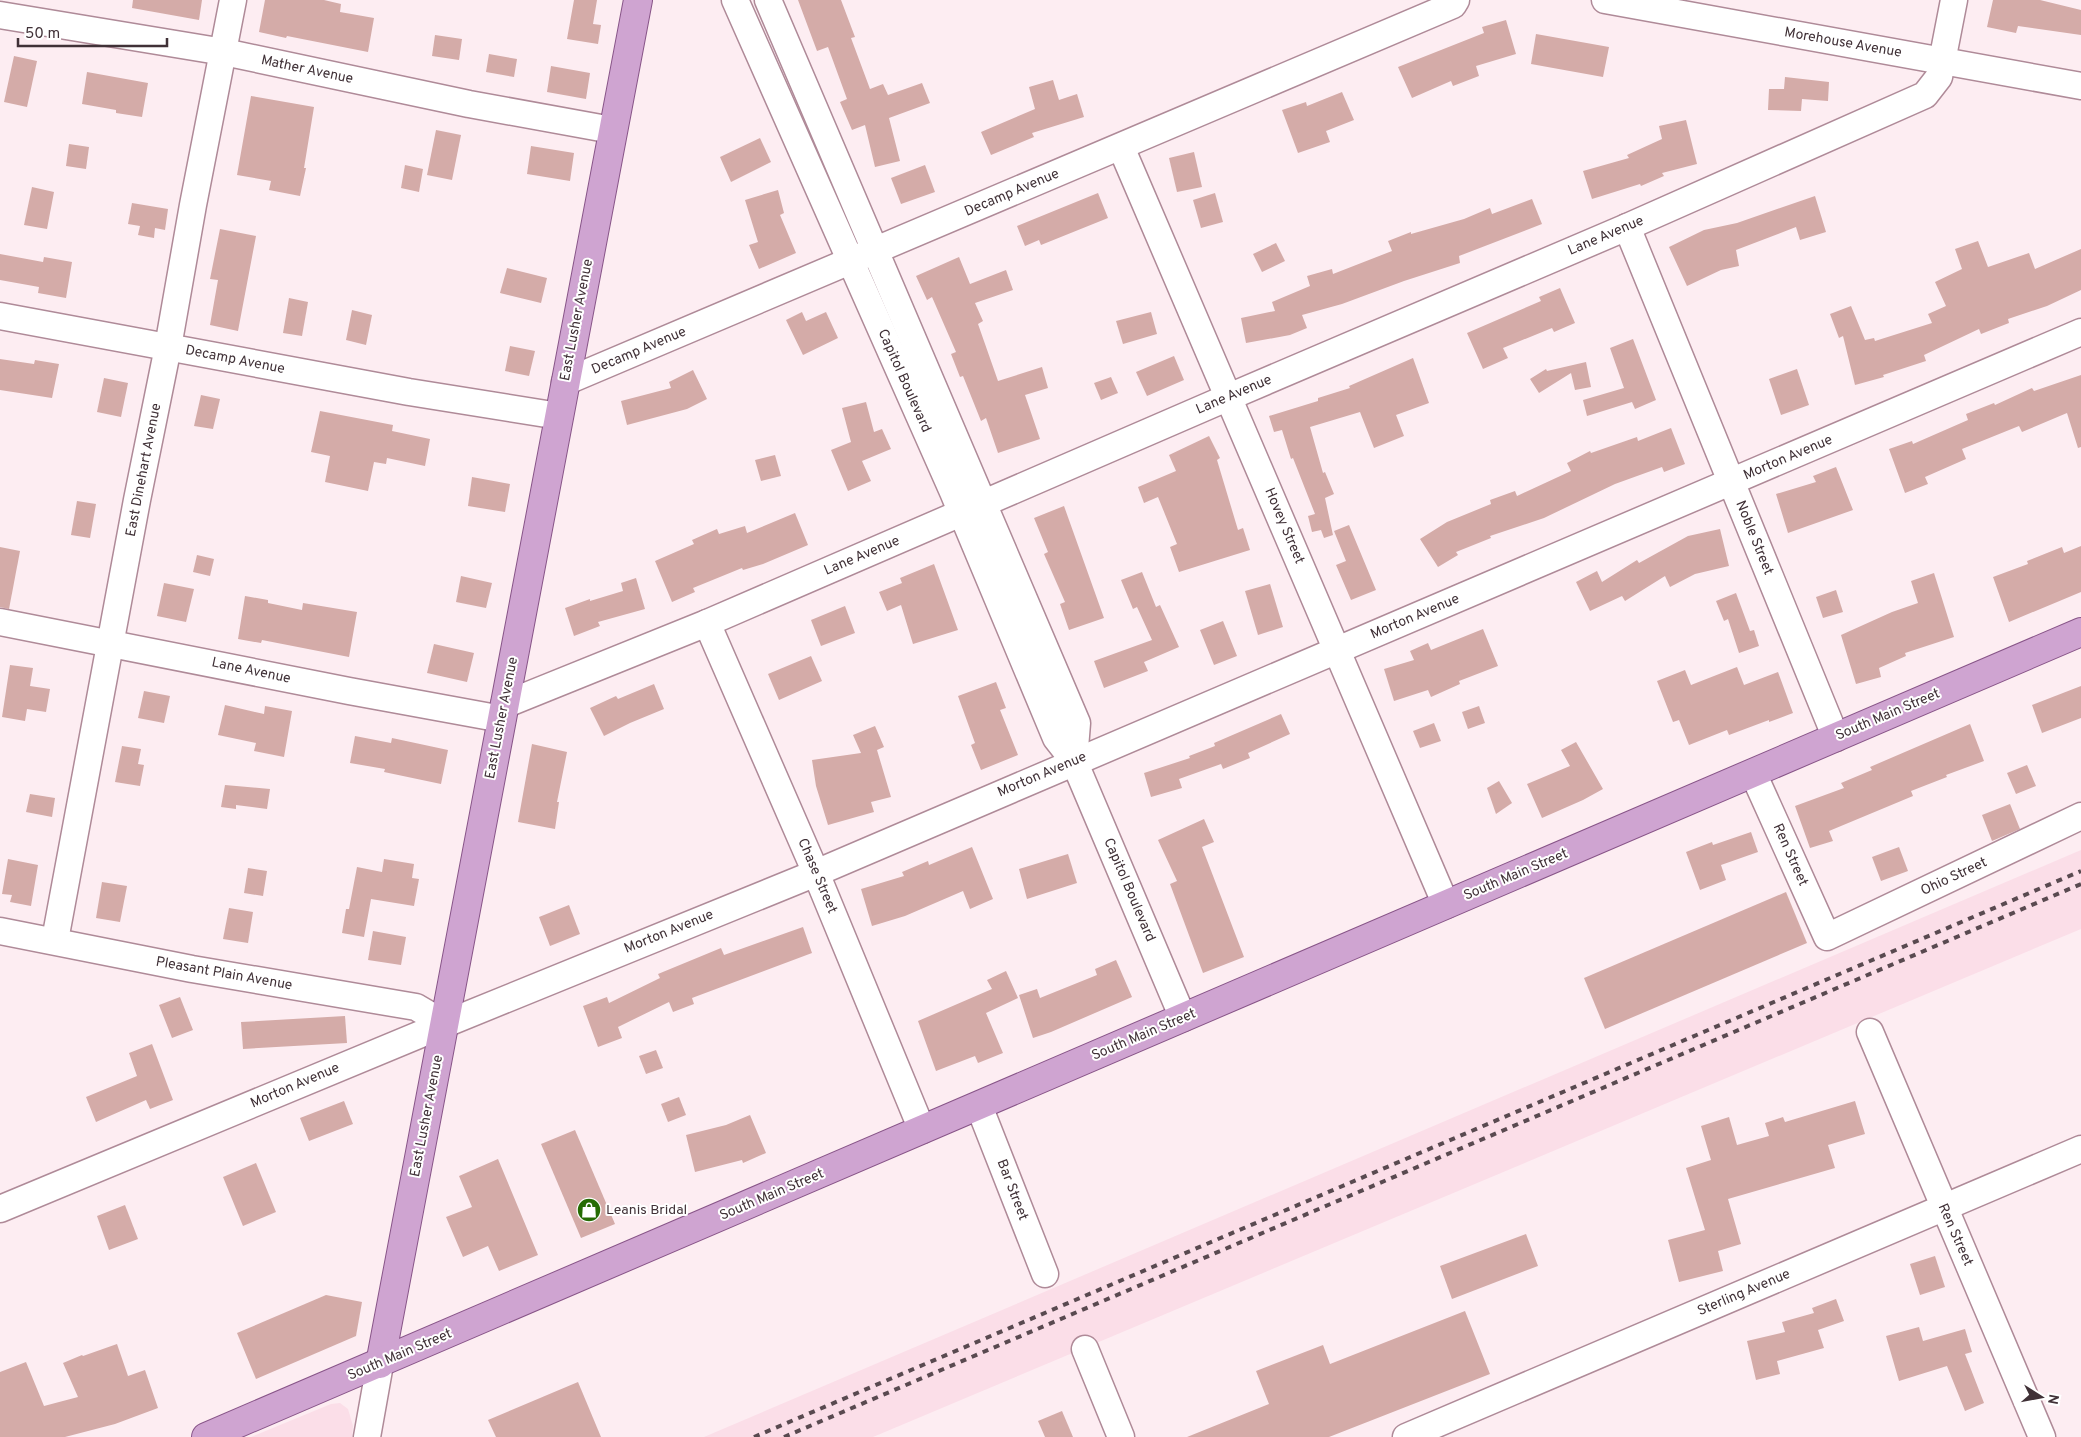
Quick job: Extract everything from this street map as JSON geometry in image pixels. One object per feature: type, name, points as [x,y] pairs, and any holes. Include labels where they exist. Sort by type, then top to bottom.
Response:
[{"type":"main road","name":"East Lusher Avenue","points":[[380,1364],[638,0]]},
{"type":"main road","name":"South Main Street","points":[[206,1437],[380,1364],[2081,632]]},
{"type":"street","name":"East Dinehart Avenue","points":[[55,940],[233,0]]},
{"type":"street","name":"Capitol Boulevard","points":[[735,0],[851,262],[972,508]]},
{"type":"street","name":"Capitol Boulevard","points":[[768,0],[876,251],[1056,738],[1074,761],[1184,1018]]},
{"type":"street","name":"Decamp Avenue","points":[[565,382],[1453,5],[1456,0]]},
{"type":"street","name":"Morehouse Avenue","points":[[1605,0],[2081,86]]},
{"type":"street","name":"Lane Avenue","points":[[0,622],[349,691],[503,712],[1229,397],[1627,228],[1925,95],[1939,77],[1954,0]]},
{"type":"street","name":"Mather Avenue","points":[[0,15],[224,52],[469,104],[612,130]]},
{"type":"street","name":"Hovey Street","points":[[1121,147],[1446,905]]},
{"type":"street","name":"Noble Street","points":[[1627,228],[1836,738]]},
{"type":"street","name":"Decamp Avenue","points":[[0,316],[409,392],[560,416]]},
{"type":"street","name":"Morton Avenue","points":[[0,1209],[445,1024],[816,873],[1074,761],[1731,483],[2081,332]]},
{"type":"street","name":"Chase Street","points":[[707,623],[816,873],[922,1130]]},
{"type":"street","name":"Ren Street","points":[[1753,774],[1827,937]]},
{"type":"street","name":"Ohio Street","points":[[1827,937],[2081,816]]},
{"type":"street","name":"Pleasant Plain Avenue","points":[[0,931],[55,940],[192,969],[416,1007],[445,1024]]},
{"type":"street","name":"Ren Street","points":[[1870,1032],[1943,1208],[2042,1437]]},
{"type":"street","name":"Bar Street","points":[[979,1106],[1045,1274]]},
{"type":"street","name":"Sterling Avenue","points":[[1406,1437],[2081,1149]]},
{"type":"street","points":[[1085,1349],[1121,1437]]},
{"type":"street","name":"East Lusher Avenue","points":[[367,1437],[380,1364]]},
{"type":"shaded area","points":[[2081,850],[2081,929],[873,1437],[704,1437]]},
{"type":"shaded area","points":[[340,1403],[348,1409],[353,1426],[352,1437],[251,1437],[331,1404]]},
{"type":"building","points":[[133,0],[202,0],[199,20],[132,8]]},
{"type":"building","points":[[265,0],[324,0],[341,4],[340,12],[374,18],[368,52],[259,32]]},
{"type":"building","points":[[574,0],[597,0],[593,24],[601,25],[598,44],[567,39]]},
{"type":"building","points":[[798,0],[841,0],[855,37],[851,38],[870,89],[883,84],[888,95],[922,83],[930,103],[889,118],[900,161],[875,167],[865,125],[852,130],[840,102],[847,99],[828,47],[817,51]]},
{"type":"building","points":[[1993,0],[2040,0],[2081,10],[2081,35],[2018,26],[2016,33],[1987,27]]},
{"type":"building","points":[[1506,20],[1516,54],[1476,66],[1479,76],[1453,86],[1451,81],[1412,98],[1398,67],[1484,33],[1482,27]]},
{"type":"building","points":[[1536,34],[1609,47],[1603,77],[1531,64]]},
{"type":"building","points":[[435,35],[462,39],[459,60],[432,56]]},
{"type":"building","points":[[489,54],[517,59],[514,77],[486,72]]},
{"type":"building","points":[[14,56],[37,61],[27,107],[4,102]]},
{"type":"building","points":[[551,66],[590,73],[586,99],[547,92]]},
{"type":"building","points":[[87,72],[148,83],[142,117],[116,113],[116,110],[82,104]]},
{"type":"building","points":[[1785,77],[1829,82],[1828,101],[1802,99],[1801,111],[1768,110],[1769,89],[1784,89]]},
{"type":"building","points":[[1053,80],[1059,100],[1077,94],[1084,117],[1032,133],[1034,137],[991,155],[981,132],[1035,109],[1029,87]]},
{"type":"building","points":[[1342,92],[1354,120],[1326,131],[1330,142],[1298,153],[1282,110],[1306,102],[1307,106]]},
{"type":"building","points":[[251,96],[314,107],[304,168],[306,168],[300,196],[269,190],[271,181],[237,175]]},
{"type":"building","points":[[1686,120],[1697,164],[1662,173],[1664,176],[1641,186],[1640,184],[1592,199],[1583,171],[1629,158],[1627,155],[1662,139],[1659,126]]},
{"type":"building","points":[[436,130],[461,135],[452,180],[427,175]]},
{"type":"building","points":[[760,138],[771,162],[731,182],[720,157]]},
{"type":"building","points":[[69,144],[89,147],[86,169],[66,166]]},
{"type":"building","points":[[531,146],[574,153],[570,181],[527,174]]},
{"type":"building","points":[[1194,152],[1202,187],[1177,192],[1169,158]]},
{"type":"building","points":[[405,165],[423,169],[419,192],[401,188]]},
{"type":"building","points":[[925,165],[935,192],[901,204],[891,178]]},
{"type":"building","points":[[32,187],[54,192],[47,229],[24,225]]},
{"type":"building","points":[[778,190],[784,213],[780,215],[796,253],[759,269],[749,245],[758,242],[745,200]]},
{"type":"building","points":[[1098,193],[1108,218],[1041,245],[1039,240],[1025,246],[1017,226]]},
{"type":"building","points":[[1215,193],[1223,222],[1201,228],[1193,200]]},
{"type":"building","points":[[1815,196],[1826,232],[1800,240],[1796,227],[1736,250],[1739,266],[1721,270],[1687,286],[1669,247],[1704,230],[1737,223]]},
{"type":"building","points":[[1532,199],[1542,224],[1459,256],[1460,263],[1342,304],[1302,315],[1307,328],[1290,335],[1246,343],[1241,318],[1275,311],[1272,302],[1310,286],[1307,276],[1332,269],[1333,274],[1392,251],[1388,241],[1411,232],[1411,234],[1464,219],[1490,208],[1492,214]]},
{"type":"building","points":[[132,203],[168,209],[165,230],[155,228],[154,238],[138,235],[140,226],[128,224]]},
{"type":"building","points":[[220,229],[256,236],[238,331],[210,325],[218,280],[210,279]]},
{"type":"building","points":[[1978,241],[1988,267],[2029,253],[2035,269],[2081,249],[2081,290],[2047,306],[2008,319],[2009,323],[1981,334],[1979,329],[1924,355],[1926,361],[1883,375],[1884,377],[1855,385],[1843,336],[1839,338],[1830,314],[1851,306],[1865,340],[1874,338],[1875,341],[1932,323],[1928,314],[1946,306],[1935,282],[1962,269],[1955,249]]},
{"type":"building","points":[[1276,243],[1285,261],[1262,272],[1253,254]]},
{"type":"building","points":[[0,254],[43,262],[44,257],[72,262],[66,298],[38,293],[39,287],[0,280]]},
{"type":"building","points":[[959,257],[970,284],[1006,270],[1013,290],[975,303],[983,321],[978,324],[998,381],[1042,367],[1048,388],[1025,395],[1040,439],[998,453],[986,418],[981,421],[963,376],[960,377],[951,354],[956,352],[932,297],[927,300],[916,276]]},
{"type":"building","points":[[507,268],[547,278],[541,303],[500,293]]},
{"type":"building","points":[[1560,288],[1575,323],[1554,332],[1552,328],[1503,348],[1508,358],[1483,369],[1467,333],[1541,301],[1539,297]]},
{"type":"building","points":[[289,298],[308,302],[302,336],[283,333]]},
{"type":"building","points":[[352,310],[372,315],[366,345],[346,340]]},
{"type":"building","points":[[802,312],[806,321],[826,312],[838,338],[803,355],[786,320]]},
{"type":"building","points":[[1151,312],[1157,334],[1123,344],[1116,321]]},
{"type":"building","points":[[1633,339],[1656,400],[1635,409],[1632,402],[1587,416],[1583,400],[1624,388],[1610,348]]},
{"type":"building","points":[[510,346],[535,351],[529,376],[505,371]]},
{"type":"building","points":[[1174,356],[1184,380],[1147,396],[1136,372]]},
{"type":"building","points":[[1413,358],[1429,403],[1396,415],[1404,436],[1374,448],[1360,412],[1310,427],[1323,473],[1325,472],[1334,494],[1325,498],[1333,535],[1324,538],[1321,530],[1312,532],[1308,516],[1315,514],[1293,458],[1291,459],[1282,430],[1274,432],[1269,416],[1318,401],[1318,398],[1350,388],[1349,386]]},
{"type":"building","points":[[0,359],[34,364],[35,360],[59,364],[52,398],[0,390]]},
{"type":"building","points":[[1586,362],[1591,387],[1575,390],[1571,373],[1539,393],[1530,379],[1546,369],[1547,371]]},
{"type":"building","points":[[1797,369],[1809,405],[1781,415],[1769,379]]},
{"type":"building","points":[[693,370],[707,399],[687,409],[627,425],[621,401],[671,388],[669,382]]},
{"type":"building","points":[[2081,375],[2081,447],[2078,448],[2067,413],[2022,432],[2019,426],[1962,449],[1966,459],[1925,477],[1928,484],[1905,493],[1889,449],[1912,441],[1913,444],[1968,420],[1966,414],[1994,403],[1995,405],[2032,388],[2034,391]]},
{"type":"building","points":[[1111,377],[1118,393],[1101,400],[1094,383]]},
{"type":"building","points":[[104,378],[128,383],[121,417],[97,412]]},
{"type":"building","points":[[201,395],[220,399],[213,429],[194,426]]},
{"type":"building","points":[[866,402],[874,432],[882,429],[891,449],[862,461],[871,481],[848,491],[831,450],[851,442],[842,408]]},
{"type":"building","points":[[320,411],[393,425],[392,431],[430,439],[425,466],[387,458],[386,464],[374,462],[368,491],[325,482],[330,456],[311,452]]},
{"type":"building","points":[[1671,428],[1685,464],[1664,472],[1662,467],[1615,484],[1544,518],[1490,536],[1491,538],[1456,552],[1458,555],[1438,567],[1420,539],[1447,522],[1491,504],[1490,500],[1515,491],[1517,496],[1571,471],[1567,463],[1590,451],[1591,453],[1637,437],[1638,441]]},
{"type":"building","points":[[1209,436],[1220,458],[1217,460],[1238,530],[1243,528],[1250,550],[1179,572],[1170,547],[1177,544],[1158,497],[1144,503],[1138,487],[1176,471],[1169,455]]},
{"type":"building","points":[[775,455],[781,476],[761,481],[755,460]]},
{"type":"building","points":[[1836,467],[1853,510],[1788,533],[1776,494],[1816,482],[1813,476]]},
{"type":"building","points":[[472,477],[510,484],[505,512],[468,506]]},
{"type":"building","points":[[77,501],[96,504],[90,538],[71,535]]},
{"type":"building","points":[[1064,506],[1104,618],[1069,630],[1060,604],[1065,602],[1044,554],[1048,552],[1034,518]]},
{"type":"building","points":[[795,513],[808,545],[763,564],[743,570],[742,568],[693,588],[695,592],[672,602],[655,561],[694,544],[692,540],[717,529],[719,534],[745,526],[747,533]]},
{"type":"building","points":[[1349,525],[1376,590],[1351,600],[1336,565],[1346,561],[1334,531]]},
{"type":"building","points":[[1720,529],[1729,566],[1695,574],[1670,587],[1665,576],[1625,601],[1622,596],[1590,611],[1576,582],[1597,571],[1602,582],[1637,560],[1639,563],[1688,536]]},
{"type":"building","points":[[2081,546],[2081,592],[2009,622],[1993,577],[2028,564],[2027,561],[2062,547],[2064,553]]},
{"type":"building","points":[[0,547],[20,551],[9,609],[0,607]]},
{"type":"building","points":[[197,555],[214,559],[210,576],[193,572]]},
{"type":"building","points":[[934,564],[958,630],[913,644],[901,605],[887,611],[879,592],[902,583],[900,578]]},
{"type":"building","points":[[1142,572],[1156,607],[1160,605],[1179,647],[1144,662],[1148,671],[1104,688],[1094,661],[1152,640],[1137,607],[1133,609],[1121,580]]},
{"type":"building","points":[[1934,573],[1954,637],[1905,653],[1906,656],[1879,668],[1881,677],[1856,684],[1841,635],[1892,612],[1918,603],[1911,581]]},
{"type":"building","points":[[461,576],[492,583],[486,608],[456,602]]},
{"type":"building","points":[[636,578],[645,609],[598,622],[600,626],[574,636],[565,608],[590,599],[590,601],[623,591],[621,583]]},
{"type":"building","points":[[164,583],[194,589],[186,622],[157,616]]},
{"type":"building","points":[[1270,584],[1283,627],[1258,635],[1245,591]]},
{"type":"building","points":[[1836,590],[1843,612],[1823,618],[1816,597]]},
{"type":"building","points":[[1736,593],[1750,631],[1754,630],[1759,646],[1739,653],[1728,619],[1724,621],[1716,601]]},
{"type":"building","points":[[245,596],[268,600],[268,603],[302,610],[303,603],[357,612],[349,657],[262,640],[261,643],[238,639]]},
{"type":"building","points":[[845,606],[855,633],[821,646],[811,620]]},
{"type":"building","points":[[1223,621],[1237,656],[1214,665],[1200,630]]},
{"type":"building","points":[[1483,629],[1498,666],[1459,681],[1460,684],[1431,697],[1428,690],[1394,701],[1384,669],[1414,660],[1410,651],[1428,643],[1431,650]]},
{"type":"building","points":[[434,644],[474,653],[467,682],[427,673]]},
{"type":"building","points":[[811,656],[822,681],[779,700],[768,674]]},
{"type":"building","points":[[10,665],[33,668],[30,686],[50,689],[46,712],[27,709],[25,721],[2,717]]},
{"type":"building","points":[[1737,667],[1744,685],[1778,672],[1793,713],[1729,735],[1727,730],[1689,745],[1679,720],[1673,722],[1657,681],[1685,670],[1691,685]]},
{"type":"building","points":[[996,682],[1006,708],[1000,710],[1018,755],[981,770],[971,745],[975,743],[958,696]]},
{"type":"building","points":[[654,684],[664,709],[604,736],[590,708],[616,696],[618,699]]},
{"type":"building","points":[[2081,686],[2081,718],[2042,733],[2032,705]]},
{"type":"building","points":[[144,691],[170,696],[164,723],[138,718]]},
{"type":"building","points":[[225,705],[264,714],[265,706],[292,711],[284,757],[254,751],[256,743],[218,735]]},
{"type":"building","points":[[1479,706],[1485,723],[1468,729],[1462,712]]},
{"type":"building","points":[[1281,714],[1290,734],[1248,753],[1250,758],[1223,769],[1221,764],[1179,779],[1182,788],[1151,797],[1144,773],[1190,758],[1189,756],[1215,746],[1214,743]]},
{"type":"building","points":[[1434,723],[1441,741],[1420,748],[1413,731]]},
{"type":"building","points":[[1970,724],[1984,761],[1946,775],[1947,777],[1911,791],[1913,796],[1829,831],[1833,841],[1810,848],[1795,806],[1844,788],[1841,783],[1872,770],[1870,767]]},
{"type":"building","points":[[875,726],[884,747],[877,750],[891,797],[871,802],[874,812],[828,825],[816,786],[812,760],[861,753],[853,735]]},
{"type":"building","points":[[355,736],[391,743],[392,738],[448,750],[441,784],[384,772],[385,769],[350,763]]},
{"type":"building","points":[[1576,742],[1603,789],[1542,818],[1527,784],[1570,766],[1561,750]]},
{"type":"building","points":[[532,744],[567,752],[557,802],[559,802],[555,829],[518,822]]},
{"type":"building","points":[[122,746],[141,749],[138,764],[144,765],[140,786],[115,782]]},
{"type":"building","points":[[2027,765],[2036,786],[2016,794],[2007,773]]},
{"type":"building","points":[[1499,781],[1512,803],[1496,814],[1487,788]]},
{"type":"building","points":[[225,785],[270,789],[267,809],[236,805],[236,809],[221,807]]},
{"type":"building","points":[[30,794],[55,798],[52,817],[26,812]]},
{"type":"building","points":[[2010,804],[2020,829],[1992,841],[1982,815]]},
{"type":"building","points":[[1204,819],[1214,842],[1202,847],[1244,957],[1203,973],[1170,884],[1177,881],[1158,840]]},
{"type":"building","points":[[1751,832],[1758,852],[1721,865],[1726,880],[1700,890],[1686,852],[1712,842],[1713,845]]},
{"type":"building","points":[[972,847],[993,899],[970,909],[963,891],[905,916],[872,926],[861,889],[904,876],[902,872],[928,861],[929,865]]},
{"type":"building","points":[[1899,847],[1908,871],[1881,881],[1872,857]]},
{"type":"building","points":[[1068,854],[1077,883],[1027,899],[1019,869]]},
{"type":"building","points":[[8,859],[38,865],[31,906],[10,902],[12,895],[2,894]]},
{"type":"building","points":[[384,859],[414,864],[412,878],[419,879],[414,906],[371,899],[364,937],[342,933],[346,909],[349,909],[357,867],[382,872]]},
{"type":"building","points":[[248,868],[267,871],[263,896],[244,893]]},
{"type":"building","points":[[102,882],[127,886],[120,922],[96,918]]},
{"type":"building","points":[[1786,892],[1807,943],[1605,1029],[1584,978]]},
{"type":"building","points":[[569,905],[580,934],[550,946],[539,917]]},
{"type":"building","points":[[229,908],[253,912],[248,943],[223,939]]},
{"type":"building","points":[[803,927],[812,953],[692,998],[694,1004],[673,1012],[669,1002],[618,1027],[622,1038],[598,1047],[583,1006],[607,997],[609,1003],[660,978],[658,974],[721,948],[724,955]]},
{"type":"building","points":[[373,931],[406,937],[401,965],[368,960]]},
{"type":"building","points":[[1116,960],[1132,997],[1033,1038],[1019,995],[1037,989],[1040,998],[1097,975],[1095,969]]},
{"type":"building","points":[[1006,971],[1018,998],[986,1013],[1003,1053],[978,1063],[975,1056],[936,1071],[918,1021],[992,989],[987,980]]},
{"type":"building","points":[[180,997],[193,1030],[172,1038],[159,1005]]},
{"type":"building","points":[[345,1016],[347,1043],[243,1049],[241,1022]]},
{"type":"building","points":[[152,1044],[173,1100],[150,1109],[146,1100],[96,1122],[86,1097],[137,1076],[129,1053]]},
{"type":"building","points":[[656,1050],[663,1068],[646,1074],[639,1056]]},
{"type":"building","points":[[679,1097],[686,1115],[668,1122],[661,1104]]},
{"type":"building","points":[[344,1101],[353,1124],[309,1141],[300,1118]]},
{"type":"building","points":[[1855,1101],[1865,1134],[1828,1145],[1835,1168],[1728,1199],[1741,1244],[1718,1251],[1723,1271],[1679,1282],[1668,1240],[1705,1230],[1686,1168],[1711,1160],[1701,1126],[1729,1117],[1737,1145],[1769,1136],[1765,1123],[1783,1117],[1785,1122]]},
{"type":"building","points":[[750,1115],[766,1153],[743,1163],[742,1160],[695,1172],[686,1135],[726,1125]]},
{"type":"building","points":[[575,1130],[615,1224],[581,1238],[541,1144]]},
{"type":"building","points":[[498,1159],[538,1255],[499,1271],[488,1246],[463,1257],[446,1217],[472,1207],[459,1176]]},
{"type":"building","points":[[256,1163],[276,1212],[243,1226],[223,1177]]},
{"type":"building","points":[[125,1205],[138,1239],[109,1250],[97,1216]]},
{"type":"building","points":[[1526,1234],[1538,1266],[1452,1299],[1440,1266]]},
{"type":"building","points":[[1935,1256],[1945,1287],[1920,1295],[1910,1264]]},
{"type":"building","points":[[326,1295],[362,1302],[356,1336],[256,1379],[237,1333]]},
{"type":"building","points":[[1836,1299],[1844,1321],[1818,1330],[1824,1348],[1777,1361],[1780,1374],[1756,1380],[1747,1341],[1785,1332],[1782,1322],[1814,1313],[1812,1308]]},
{"type":"building","points":[[1465,1311],[1490,1374],[1329,1437],[1187,1437],[1269,1404],[1256,1371],[1323,1345],[1330,1364]]},
{"type":"building","points":[[1919,1327],[1923,1341],[1965,1329],[1972,1352],[1965,1354],[1984,1403],[1965,1411],[1947,1366],[1899,1381],[1886,1336]]},
{"type":"building","points":[[117,1344],[128,1376],[145,1370],[158,1408],[115,1424],[65,1437],[0,1437],[0,1372],[26,1362],[44,1406],[78,1397],[63,1363]]},
{"type":"building","points":[[578,1382],[601,1437],[496,1437],[488,1420]]},
{"type":"building","points":[[1062,1411],[1073,1437],[1045,1437],[1038,1421]]},
{"type":"railway","points":[[754,1437],[2081,871]]},
{"type":"railway","points":[[784,1437],[2081,884]]},
{"type":"place","name":"Leanis Bridal","points":[[589,1210]]}]
